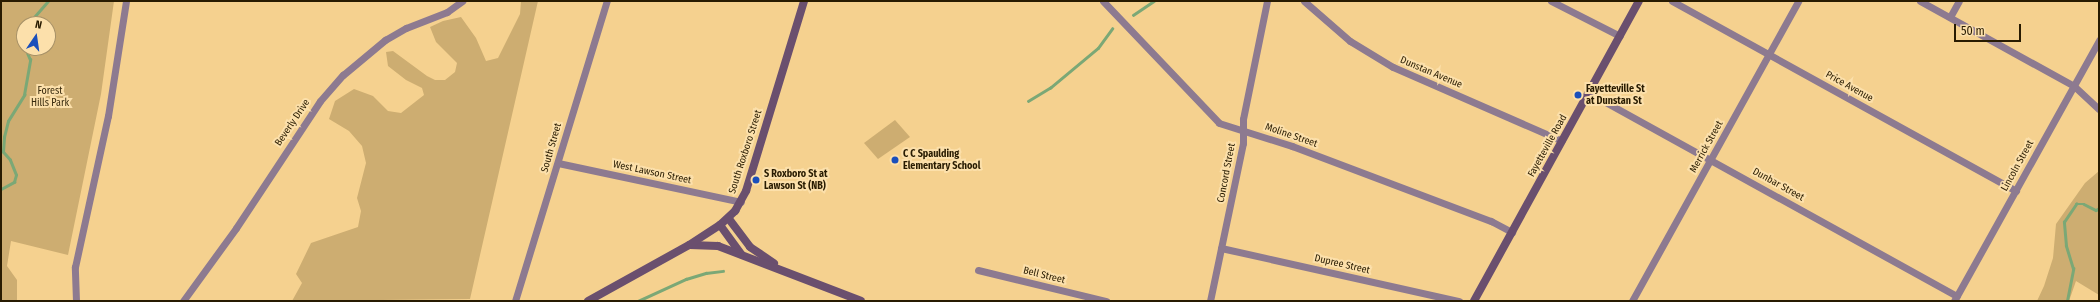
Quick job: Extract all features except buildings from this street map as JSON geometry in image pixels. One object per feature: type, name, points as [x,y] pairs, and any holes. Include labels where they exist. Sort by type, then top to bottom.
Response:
[{"type":"street","points":[[76,301],[75,267],[110,102],[126,1]]},
{"type":"street","name":"Beverly Drive","points":[[183,301],[236,228],[320,101],[343,75],[385,40],[406,28],[447,12],[462,1]]},
{"type":"street","name":"South Street","points":[[515,301],[607,1]]},
{"type":"street","name":"South Roxboro Street","points":[[588,301],[689,245],[720,225],[728,219],[741,202],[804,1]]},
{"type":"street","name":"Moline Street","points":[[1103,1],[1210,116],[1219,123],[1292,146],[1491,221],[1512,232]]},
{"type":"street","name":"Concord Street","points":[[1210,301],[1222,248],[1244,132],[1243,119],[1267,1]]},
{"type":"street","name":"Dunstan Avenue","points":[[1304,1],[1350,41],[1393,68],[1562,141]]},
{"type":"street","points":[[1551,1],[1620,36]]},
{"type":"street","name":"Fayetteville Road","points":[[1474,301],[1639,1]]},
{"type":"street","name":"Price Avenue","points":[[1672,1],[2016,191]]},
{"type":"street","name":"Merrick Street","points":[[1632,301],[1712,160],[1798,1]]},
{"type":"street","points":[[1920,1],[2074,86],[2099,109]]},
{"type":"street","points":[[1950,17],[1958,1]]},
{"type":"street","name":"Lincoln Street","points":[[1956,298],[2099,40]]},
{"type":"street","name":"Dunbar Street","points":[[1589,93],[1712,160],[1956,298]]},
{"type":"street","name":"West Lawson Street","points":[[558,163],[741,202]]},
{"type":"street","points":[[728,219],[750,247],[789,271]]},
{"type":"street","points":[[720,225],[741,255]]},
{"type":"street","points":[[689,245],[718,246],[789,271],[861,301]]},
{"type":"street","name":"Dupree Street","points":[[1222,248],[1459,301]]},
{"type":"street","name":"Bell Street","points":[[978,270],[1106,301]]},
{"type":"green space","name":"Forest Hills Park","points":[[1,1],[114,1],[101,94],[68,255],[11,241],[7,266],[17,280],[17,301],[1,301]]},
{"type":"green space","points":[[521,1],[538,1],[470,299],[292,301],[302,283],[296,274],[311,243],[358,227],[361,211],[357,198],[366,163],[362,146],[349,131],[329,119],[335,101],[354,89],[373,96],[388,111],[401,113],[424,95],[422,88],[406,80],[388,66],[386,52],[393,51],[427,76],[435,80],[445,80],[455,72],[457,63],[436,42],[430,27],[443,21],[461,17],[476,38],[486,61],[498,58],[520,14]]},
{"type":"green space","points":[[895,120],[910,137],[878,159],[864,143]]},
{"type":"green space","points":[[2099,171],[2099,295],[2076,281],[2069,301],[2037,301],[2044,286],[2053,258],[2056,224],[2085,183]]},
{"type":"waterway","points":[[35,16],[48,1]]},
{"type":"waterway","points":[[1133,15],[1154,1]]},
{"type":"waterway","points":[[1028,101],[1050,88],[1098,48],[1112,29]]},
{"type":"waterway","points":[[1,189],[14,182],[16,175],[10,160],[3,152],[4,137],[8,121],[24,95],[30,60],[28,56]]},
{"type":"waterway","points":[[2067,301],[2073,269],[2066,246],[2064,222],[2076,204],[2084,204],[2096,210],[2099,208]]},
{"type":"waterway","points":[[638,301],[686,279],[706,273],[723,271]]},
{"type":"place","name":"Fayetteville St at Dunstan St","points":[[1578,95]]},
{"type":"place","name":"C C Spaulding Elementary School","points":[[895,160]]},
{"type":"place","name":"S Roxboro St at Lawson St (NB)","points":[[756,180]]}]
